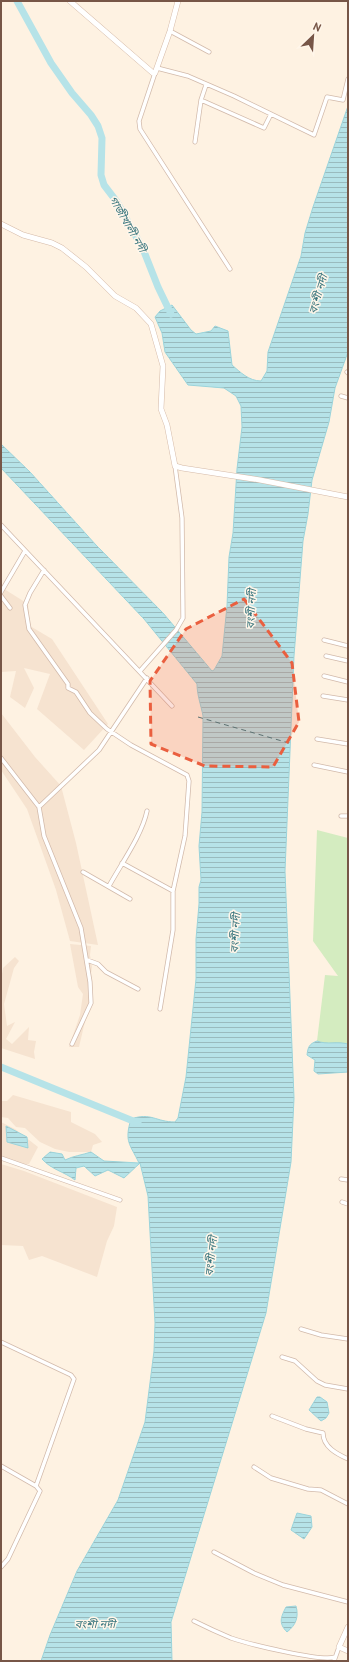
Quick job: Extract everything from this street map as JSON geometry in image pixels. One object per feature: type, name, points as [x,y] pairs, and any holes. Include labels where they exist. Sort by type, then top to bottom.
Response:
[{"type":"street","points":[[70,1],[150,72],[156,70],[188,76],[314,135],[327,97],[343,100],[348,79]]},
{"type":"street","points":[[178,1],[170,31],[139,121],[140,129],[230,269]]},
{"type":"street","points":[[170,31],[209,52]]},
{"type":"street","points":[[195,142],[201,100],[206,85]]},
{"type":"street","points":[[201,100],[264,128],[271,114]]},
{"type":"street","points":[[1,224],[23,235],[52,243],[62,248],[86,267],[115,296],[136,308],[151,324],[163,366],[161,409],[167,425],[175,466],[182,518],[183,618],[176,630],[140,671]]},
{"type":"street","points":[[341,396],[348,398]]},
{"type":"street","points":[[175,466],[260,480],[348,497]]},
{"type":"street","points":[[1,525],[172,706]]},
{"type":"street","points":[[1,592],[25,551]]},
{"type":"street","points":[[44,570],[30,593],[26,605],[29,629],[68,684],[68,688],[76,692],[90,713],[107,729],[113,731],[131,745],[187,775],[189,781],[185,836],[173,891],[173,930],[160,1009]]},
{"type":"street","points":[[1,596],[10,608]]},
{"type":"street","points":[[324,640],[348,646]]},
{"type":"street","points":[[326,656],[348,661]]},
{"type":"street","points":[[324,676],[348,682]]},
{"type":"street","points":[[39,807],[99,750],[147,678]]},
{"type":"street","points":[[323,696],[348,700]]},
{"type":"street","points":[[317,739],[348,744]]},
{"type":"street","points":[[1,758],[39,807],[44,836],[81,928],[87,960],[91,1003],[72,1044]]},
{"type":"street","points":[[314,765],[348,772]]},
{"type":"street","points":[[109,886],[146,818],[147,811]]},
{"type":"street","points":[[341,816],[348,816]]},
{"type":"street","points":[[122,862],[173,891]]},
{"type":"street","points":[[83,872],[130,899]]},
{"type":"street","points":[[87,960],[98,964],[106,972],[138,989]]},
{"type":"street","points":[[1,1158],[120,1200]]},
{"type":"street","points":[[341,1179],[348,1180]]},
{"type":"street","points":[[342,1202],[348,1204]]},
{"type":"street","points":[[301,1329],[320,1335],[348,1339]]},
{"type":"street","points":[[1,1342],[71,1375],[74,1379],[36,1486]]},
{"type":"street","points":[[282,1357],[295,1361],[317,1381],[325,1385],[348,1389]]},
{"type":"street","points":[[272,1416],[306,1429],[323,1433],[323,1439],[326,1445],[339,1455],[348,1459]]},
{"type":"street","points":[[1,1466],[36,1486],[40,1491],[8,1558],[1,1567]]},
{"type":"street","points":[[254,1467],[271,1478],[308,1489],[321,1490],[348,1504]]},
{"type":"street","points":[[214,1552],[254,1573],[283,1585],[348,1602]]},
{"type":"street","points":[[194,1622],[231,1638],[290,1655],[326,1659],[335,1657]]},
{"type":"street","points":[[334,1661],[348,1627]]},
{"type":"street","points":[[340,1647],[348,1651]]},
{"type":"highlighted area","points":[[244,599],[292,663],[299,722],[273,767],[205,766],[151,744],[150,681],[186,629]]},
{"type":"shaded area","points":[[1,587],[28,604],[30,626],[52,639],[108,724],[84,750],[37,709],[50,674],[24,668],[34,688],[25,708],[10,697],[16,671],[1,672]]},
{"type":"shaded area","points":[[1,713],[35,757],[61,786],[76,843],[98,945],[70,941],[56,890],[27,809],[1,770]]},
{"type":"shaded area","points":[[70,944],[91,946],[91,996],[79,1047],[69,1047],[80,1015],[83,994],[78,987]]},
{"type":"shaded area","points":[[15,957],[19,961],[14,968],[4,1004],[7,1026],[15,1022],[6,1039],[12,1044],[29,1027],[28,1040],[36,1041],[34,1052],[35,1059],[1,1048],[1,980],[3,968]]},
{"type":"shaded area","points":[[13,1095],[71,1112],[71,1122],[95,1134],[102,1142],[93,1145],[91,1152],[69,1152],[55,1149],[40,1142],[25,1128],[16,1127],[8,1118],[1,1117],[1,1101],[7,1101]]},
{"type":"shaded area","points":[[1,1122],[15,1129],[38,1147],[29,1164],[19,1164],[1,1159]]},
{"type":"shaded area","points":[[1,1164],[24,1171],[117,1207],[114,1226],[107,1241],[97,1277],[42,1256],[29,1260],[23,1246],[1,1245]]},
{"type":"green space","points":[[317,830],[348,838],[348,1052],[317,1041],[325,975],[338,976],[313,941]]},
{"type":"water","name":"বংশী নদী","points":[[348,106],[348,352],[335,388],[329,422],[312,480],[303,541],[294,656],[285,871],[294,1098],[291,1162],[266,1313],[171,1622],[172,1661],[41,1661],[50,1635],[77,1571],[118,1500],[145,1422],[154,1351],[155,1323],[148,1196],[140,1163],[124,1178],[108,1170],[95,1176],[84,1166],[76,1168],[75,1180],[50,1166],[42,1159],[50,1152],[62,1154],[65,1160],[91,1152],[104,1161],[139,1163],[128,1138],[131,1119],[138,1117],[149,1117],[168,1122],[175,1122],[178,1118],[186,1077],[196,979],[196,939],[199,887],[201,880],[199,846],[202,812],[203,716],[198,696],[197,684],[144,619],[1,468],[1,444],[30,472],[96,545],[163,613],[212,671],[214,670],[222,656],[227,606],[229,557],[233,533],[237,469],[242,427],[241,406],[236,396],[224,388],[188,385],[165,352],[162,333],[155,317],[160,311],[172,305],[191,330],[196,334],[211,331],[215,326],[228,331],[232,365],[249,378],[261,381],[267,371],[268,352],[301,256],[305,233],[313,207]]},
{"type":"water","points":[[317,1041],[325,1043],[348,1044],[348,1072],[318,1074],[314,1071],[315,1060],[307,1055],[309,1046]]},
{"type":"water","points":[[6,1126],[27,1137],[28,1148],[7,1142]]},
{"type":"water","points":[[317,1397],[320,1397],[327,1402],[329,1413],[326,1418],[321,1421],[309,1410]]},
{"type":"water","points":[[297,1513],[311,1516],[312,1527],[304,1539],[291,1530]]},
{"type":"water","points":[[296,1606],[296,1620],[293,1627],[287,1632],[281,1623],[283,1614],[286,1607]]},
{"type":"waterway","name":"গাজীখালী নদী","points":[[17,1],[51,63],[98,126],[102,138],[101,175],[104,185],[117,202],[143,249],[158,287],[171,314]]},
{"type":"waterway","points":[[1,1067],[138,1123]]},
{"type":"ferry route","points":[[198,717],[289,743]]}]
